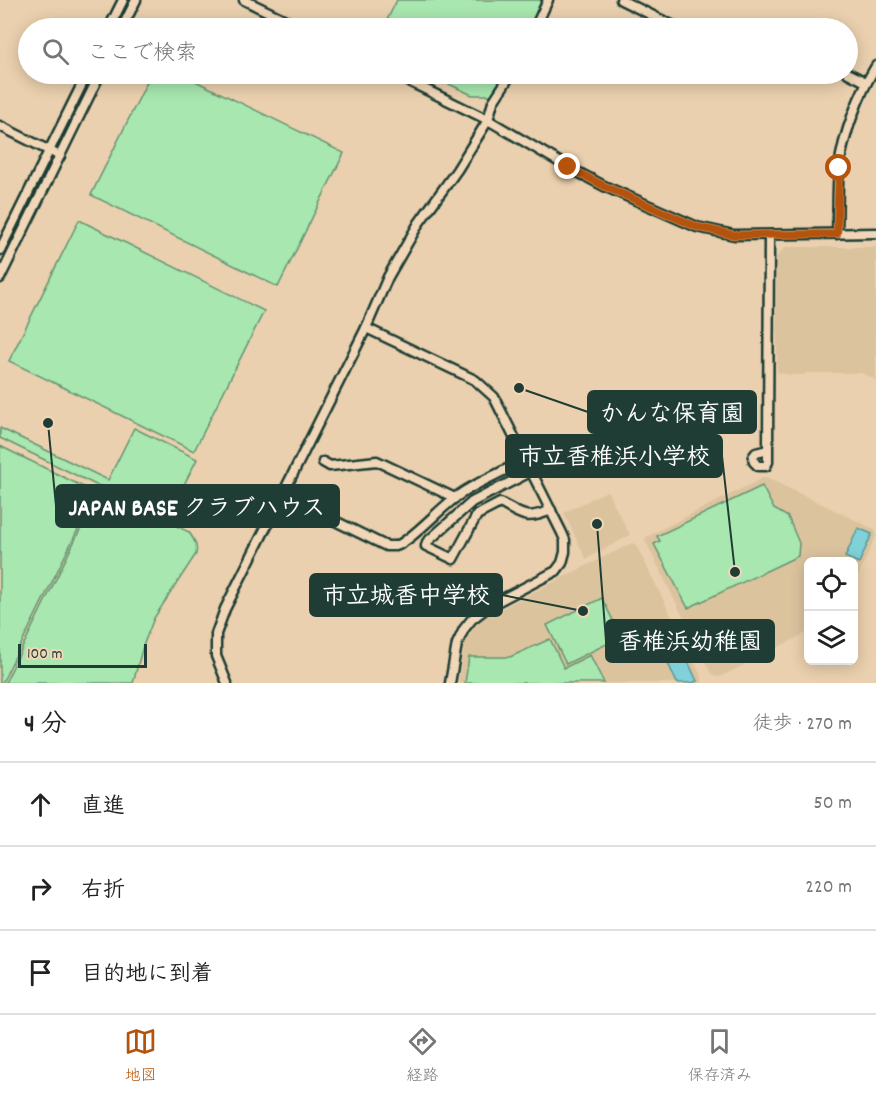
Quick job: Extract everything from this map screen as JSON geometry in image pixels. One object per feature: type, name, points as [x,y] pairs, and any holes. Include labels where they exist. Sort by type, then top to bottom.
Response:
[{"type":"street","points":[[114,18],[123,0]]},
{"type":"street","points":[[127,18],[135,0]]},
{"type":"street","points":[[244,0],[281,18]]},
{"type":"street","points":[[540,18],[548,0]]},
{"type":"street","points":[[621,0],[658,18]]},
{"type":"street","points":[[837,234],[839,168],[843,147],[866,82],[876,66]]},
{"type":"street","points":[[858,78],[866,82]]},
{"type":"street","points":[[0,250],[82,84]]},
{"type":"street","points":[[0,278],[95,84]]},
{"type":"street","points":[[415,84],[489,120],[604,186],[697,227],[734,235],[876,233]]},
{"type":"street","points":[[228,683],[216,656],[216,634],[225,609],[366,328],[388,277],[419,223],[489,120],[493,102],[505,84]]},
{"type":"street","points":[[0,126],[60,156]]},
{"type":"street","points":[[768,450],[769,236]]},
{"type":"street","points":[[366,328],[475,380],[494,397],[565,540],[562,563],[552,574],[489,606],[472,619],[457,644],[450,683]]},
{"type":"street","points":[[588,461],[611,450]]},
{"type":"street","points":[[322,462],[330,466],[377,461],[455,498]]},
{"type":"street","points":[[282,495],[387,546],[397,546],[455,498],[479,482],[509,468]]},
{"type":"street","points":[[532,471],[472,502],[427,542],[426,546],[453,559],[477,515],[500,503],[527,516],[537,516],[551,510]]},
{"type":"shaded area","points":[[786,247],[876,247],[876,380],[862,373],[791,375],[777,372],[776,257]]},
{"type":"shaded area","points":[[763,478],[876,530],[876,536],[858,576],[858,557],[804,557],[804,634],[717,677],[711,673],[645,540],[646,537]]},
{"type":"shaded area","points":[[607,491],[630,535],[586,559],[564,513]]},
{"type":"shaded area","points":[[632,543],[636,545],[702,678],[702,683],[458,683],[465,644],[472,630],[483,619]]},
{"type":"green space","points":[[397,0],[542,0],[534,18],[388,18]]},
{"type":"green space","points":[[146,84],[202,84],[344,153],[278,287],[91,195]]},
{"type":"green space","points":[[449,84],[498,84],[492,95],[472,95]]},
{"type":"green space","points":[[79,220],[264,311],[194,451],[9,361]]},
{"type":"green space","points":[[0,428],[108,480],[134,428],[197,459],[167,518],[0,438]]},
{"type":"green space","points":[[0,446],[90,490],[94,497],[2,683],[0,683]]},
{"type":"green space","points":[[762,486],[774,509],[788,517],[799,543],[798,556],[688,608],[654,544],[660,541],[657,536]]},
{"type":"green space","points":[[100,489],[189,532],[196,548],[196,554],[154,618],[143,646],[133,683],[5,683]]},
{"type":"green space","points":[[602,598],[621,637],[566,664],[547,625]]},
{"type":"green space","points":[[550,639],[564,668],[590,655],[604,683],[465,683],[469,657],[510,657]]},
{"type":"water","points":[[858,528],[872,534],[859,563],[858,557],[845,557]]},
{"type":"water","points":[[684,653],[697,681],[692,683],[677,683],[667,661]]},
{"type":"place","name":"かんな保育園","points":[[519,388]]},
{"type":"place","name":"JAPAN BASE クラブハウス","points":[[48,423]]},
{"type":"place","name":"香椎浜幼稚園","points":[[597,524]]},
{"type":"place","name":"市立香椎浜小学校","points":[[735,572]]},
{"type":"place","name":"市立城香中学校","points":[[583,611]]},
{"type":"route","points":[[568,167],[653,209],[697,227],[734,235],[769,236],[837,234],[839,168]]}]
